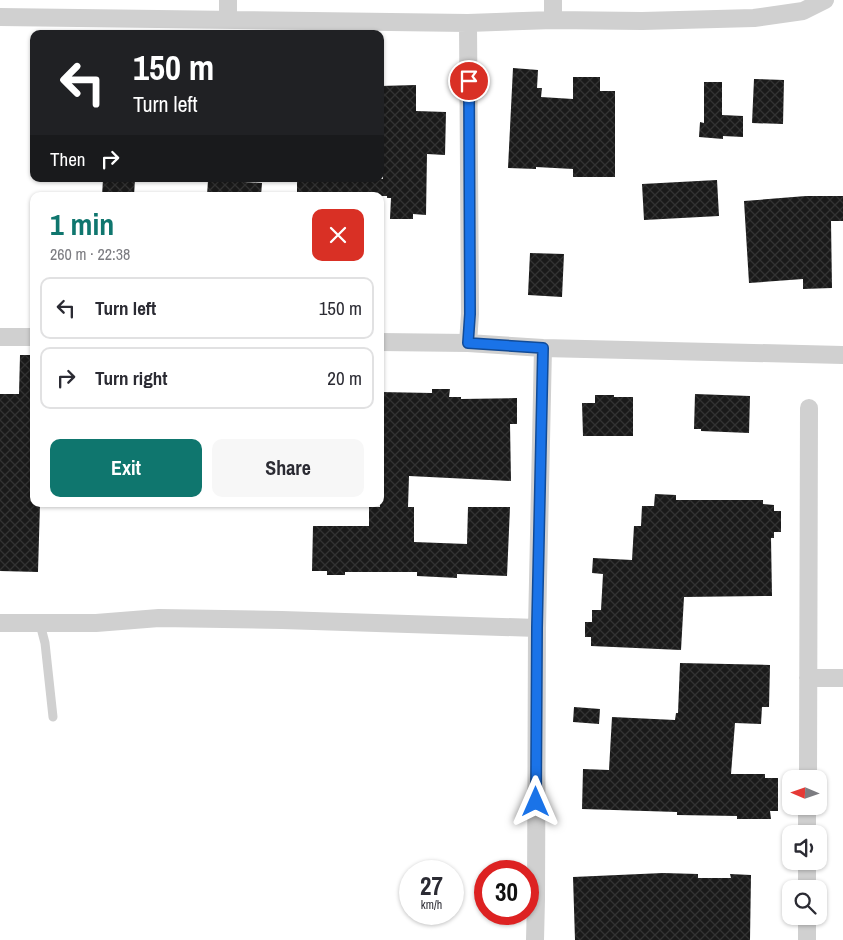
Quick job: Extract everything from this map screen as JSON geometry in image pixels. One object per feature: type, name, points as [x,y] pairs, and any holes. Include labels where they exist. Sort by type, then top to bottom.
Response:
[{"type":"street","points":[[228,0],[228,20]]},
{"type":"street","points":[[553,0],[553,20]]},
{"type":"street","points":[[0,17],[228,20],[288,24],[468,23],[553,20],[642,21],[754,18],[803,11],[825,0]]},
{"type":"street","points":[[468,23],[470,314],[468,343]]},
{"type":"street","points":[[0,337],[30,337]]},
{"type":"street","points":[[384,342],[843,355]]},
{"type":"street","points":[[535,940],[537,628],[543,348]]},
{"type":"street","points":[[808,770],[809,408]]},
{"type":"street","points":[[0,623],[96,623],[159,618],[292,620],[537,628]]},
{"type":"street","points":[[808,678],[843,678]]},
{"type":"street","points":[[806,940],[807,925]]},
{"type":"lane","points":[[40,624],[45,642],[53,717]]},
{"type":"building","points":[[513,68],[538,70],[537,88],[542,88],[541,97],[573,99],[573,77],[600,77],[600,91],[615,91],[615,177],[573,177],[573,169],[508,168]]},
{"type":"building","points":[[754,79],[784,80],[783,124],[752,123]]},
{"type":"building","points":[[704,82],[722,82],[722,115],[743,116],[743,137],[723,136],[723,139],[699,137],[700,122],[704,123]]},
{"type":"building","points":[[416,85],[416,111],[446,112],[445,155],[427,154],[426,215],[413,214],[413,219],[390,219],[391,198],[384,196],[384,192],[297,192],[297,182],[384,182],[384,86]]},
{"type":"building","points":[[717,180],[719,216],[644,220],[642,184]]},
{"type":"building","points":[[103,182],[135,182],[134,192],[102,192]]},
{"type":"building","points":[[208,182],[262,183],[261,192],[207,192]]},
{"type":"building","points":[[806,196],[843,196],[843,221],[831,221],[832,288],[803,289],[803,279],[749,283],[744,201]]},
{"type":"building","points":[[530,253],[564,254],[562,297],[528,295]]},
{"type":"building","points":[[20,355],[30,355],[30,507],[40,507],[38,572],[0,571],[0,394],[19,394]]},
{"type":"building","points":[[432,389],[450,389],[449,397],[461,397],[461,399],[517,398],[517,424],[510,424],[511,481],[409,476],[408,507],[414,507],[414,542],[467,544],[468,507],[510,507],[507,576],[457,574],[457,578],[417,576],[417,572],[345,572],[345,575],[327,575],[327,571],[312,571],[313,526],[369,526],[369,507],[384,507],[384,392],[432,393]]},
{"type":"building","points":[[695,394],[750,396],[749,433],[694,429]]},
{"type":"building","points":[[595,395],[633,397],[633,436],[583,436],[582,403],[595,403]]},
{"type":"building","points":[[655,494],[676,495],[676,500],[763,500],[763,504],[774,505],[774,511],[781,511],[781,532],[774,532],[774,538],[771,538],[772,596],[684,597],[681,650],[591,646],[591,637],[585,637],[585,622],[592,622],[592,610],[601,610],[603,574],[592,573],[593,558],[632,560],[634,526],[641,526],[642,506],[654,506]]},
{"type":"building","points":[[680,663],[770,665],[769,707],[762,707],[761,724],[735,723],[731,774],[765,774],[765,778],[778,778],[778,811],[770,811],[771,819],[737,819],[737,816],[677,815],[677,812],[582,809],[583,769],[609,770],[612,717],[675,720],[676,713],[678,713]]},
{"type":"building","points":[[574,707],[600,709],[599,724],[573,722]]},
{"type":"building","points":[[663,873],[698,874],[698,878],[731,878],[730,874],[751,875],[750,940],[575,940],[573,877]]},
{"type":"route","points":[[469,81],[470,314],[468,343],[543,348],[537,628],[536,802]]}]
